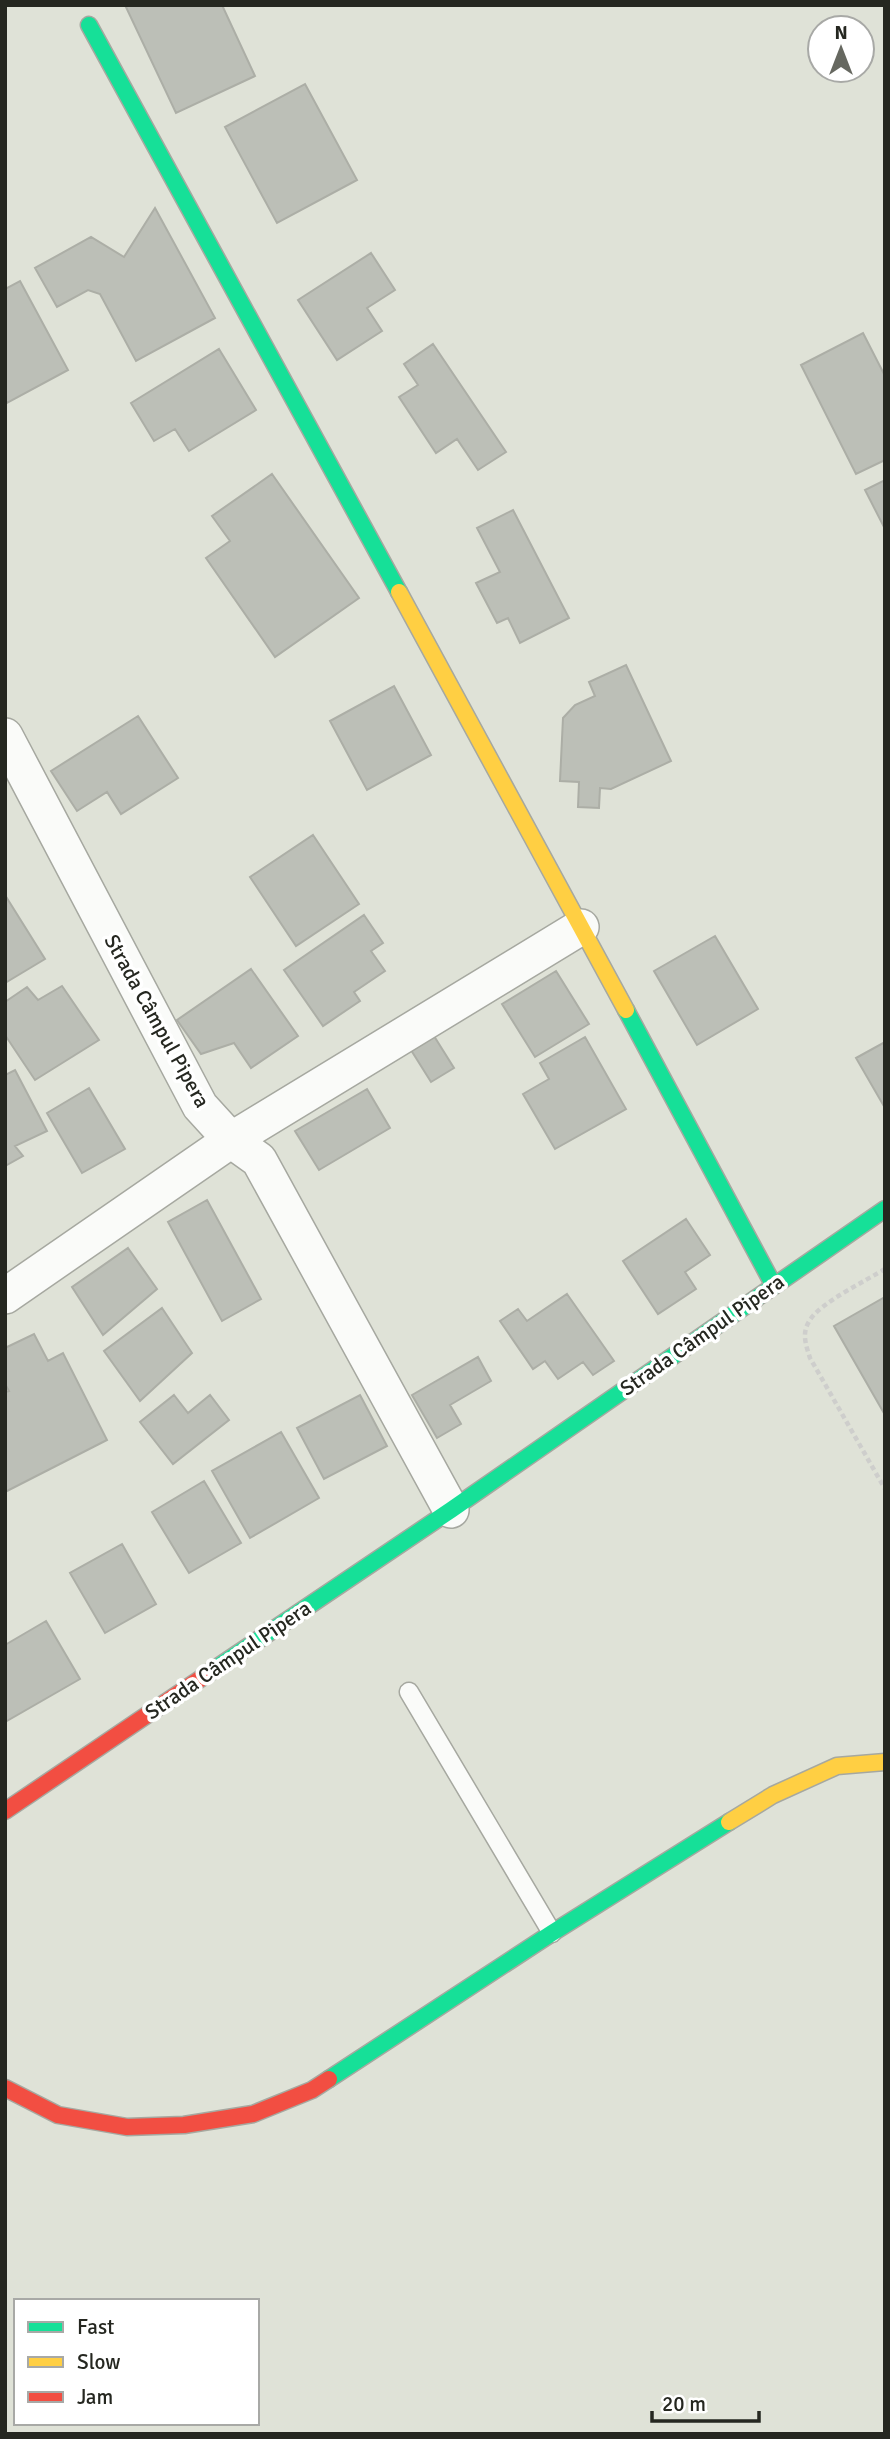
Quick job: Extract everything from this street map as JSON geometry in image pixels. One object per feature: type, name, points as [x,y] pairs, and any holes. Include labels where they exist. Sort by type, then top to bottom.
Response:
[{"type":"street","points":[[89,25],[774,1286]]},
{"type":"street","name":"Strada Câmpul Pipera","points":[[5,736],[201,1106],[231,1140],[259,1160],[451,1510]]},
{"type":"street","points":[[5,1296],[231,1140],[581,927]]},
{"type":"street","name":"Strada Câmpul Pipera","points":[[5,1811],[451,1510],[885,1209]]},
{"type":"street","points":[[5,2088],[58,2115],[127,2127],[184,2125],[253,2114],[312,2090],[552,1933],[773,1795],[837,1766],[885,1762]]},
{"type":"lane","points":[[409,1692],[552,1933]]},
{"type":"path","points":[[885,1269],[825,1306],[810,1320],[804,1339],[810,1358],[885,1489]]},
{"type":"building","points":[[125,5],[222,5],[255,76],[176,113]]},
{"type":"building","points":[[305,84],[357,180],[277,223],[225,127]]},
{"type":"building","points":[[155,208],[215,318],[136,361],[100,294],[88,290],[57,307],[35,268],[91,237],[124,257]]},
{"type":"building","points":[[371,253],[395,290],[367,308],[382,331],[337,360],[298,300]]},
{"type":"building","points":[[20,281],[68,370],[7,403],[5,289]]},
{"type":"building","points":[[863,333],[885,376],[885,460],[856,474],[801,365]]},
{"type":"building","points":[[433,344],[506,452],[478,470],[457,439],[436,453],[399,397],[418,385],[404,364]]},
{"type":"building","points":[[219,349],[256,410],[189,451],[175,429],[154,441],[131,403]]},
{"type":"building","points":[[272,474],[359,598],[275,657],[206,558],[230,541],[212,516]]},
{"type":"building","points":[[885,480],[885,529],[865,490]]},
{"type":"building","points":[[513,510],[569,618],[520,643],[508,618],[497,623],[476,583],[500,572],[477,528]]},
{"type":"building","points":[[626,665],[671,761],[611,789],[600,788],[599,808],[578,807],[579,782],[560,781],[563,718],[575,705],[595,696],[589,682]]},
{"type":"building","points":[[394,686],[431,755],[367,790],[330,721]]},
{"type":"building","points":[[138,716],[178,778],[121,814],[107,792],[77,811],[51,771]]},
{"type":"building","points":[[313,835],[359,904],[296,946],[250,877]]},
{"type":"building","points":[[5,895],[45,959],[5,983]]},
{"type":"building","points":[[364,915],[383,943],[371,951],[385,971],[354,992],[360,1001],[323,1026],[284,970]]},
{"type":"building","points":[[715,936],[758,1009],[697,1045],[654,971]]},
{"type":"building","points":[[251,969],[298,1036],[251,1068],[234,1043],[201,1054],[177,1020]]},
{"type":"building","points":[[556,971],[589,1024],[535,1057],[502,1004]]},
{"type":"building","points":[[62,986],[99,1040],[35,1080],[5,1035],[5,1002],[27,987],[38,1000]]},
{"type":"building","points":[[434,1036],[454,1068],[431,1082],[411,1050]]},
{"type":"building","points":[[585,1037],[626,1109],[555,1149],[523,1094],[549,1079],[540,1063]]},
{"type":"building","points":[[885,1042],[885,1108],[856,1058]]},
{"type":"building","points":[[15,1070],[47,1131],[15,1146],[23,1156],[5,1166],[5,1075]]},
{"type":"building","points":[[89,1088],[125,1149],[82,1173],[47,1113]]},
{"type":"building","points":[[367,1089],[390,1128],[319,1170],[295,1131]]},
{"type":"building","points":[[207,1200],[261,1299],[222,1321],[168,1222]]},
{"type":"building","points":[[686,1219],[710,1255],[685,1272],[696,1289],[658,1314],[623,1261]]},
{"type":"building","points":[[128,1248],[157,1289],[103,1335],[72,1287]]},
{"type":"building","points":[[567,1294],[614,1361],[593,1375],[583,1362],[558,1379],[545,1361],[533,1369],[500,1321],[518,1309],[527,1321]]},
{"type":"building","points":[[885,1297],[885,1415],[834,1326]]},
{"type":"building","points":[[162,1308],[192,1353],[140,1401],[104,1351]]},
{"type":"building","points":[[34,1334],[48,1361],[63,1353],[107,1440],[5,1492],[5,1392],[9,1391],[5,1384],[5,1348]]},
{"type":"building","points":[[478,1357],[491,1381],[450,1405],[461,1424],[437,1438],[412,1395]]},
{"type":"building","points":[[174,1395],[188,1413],[210,1395],[229,1420],[173,1464],[140,1422]]},
{"type":"building","points":[[360,1395],[387,1446],[324,1479],[297,1428]]},
{"type":"building","points":[[281,1432],[319,1498],[250,1538],[212,1471]]},
{"type":"building","points":[[204,1481],[241,1543],[189,1573],[152,1512]]},
{"type":"building","points":[[122,1544],[156,1604],[105,1633],[70,1573]]},
{"type":"building","points":[[46,1621],[80,1679],[5,1722],[5,1645]]},
{"type":"traffic: fast","points":[[89,25],[399,592]]},
{"type":"traffic: fast","points":[[626,1010],[774,1286]]},
{"type":"traffic: fast","points":[[206,1675],[451,1510],[885,1209]]},
{"type":"traffic: fast","points":[[329,2079],[552,1933],[729,1822]]},
{"type":"traffic: slow","points":[[399,592],[626,1010]]},
{"type":"traffic: slow","points":[[729,1822],[773,1795],[837,1766],[885,1762]]},
{"type":"traffic: jam","points":[[5,1811],[206,1675]]},
{"type":"traffic: jam","points":[[5,2088],[58,2115],[127,2127],[184,2125],[253,2114],[312,2090],[329,2079]]}]
